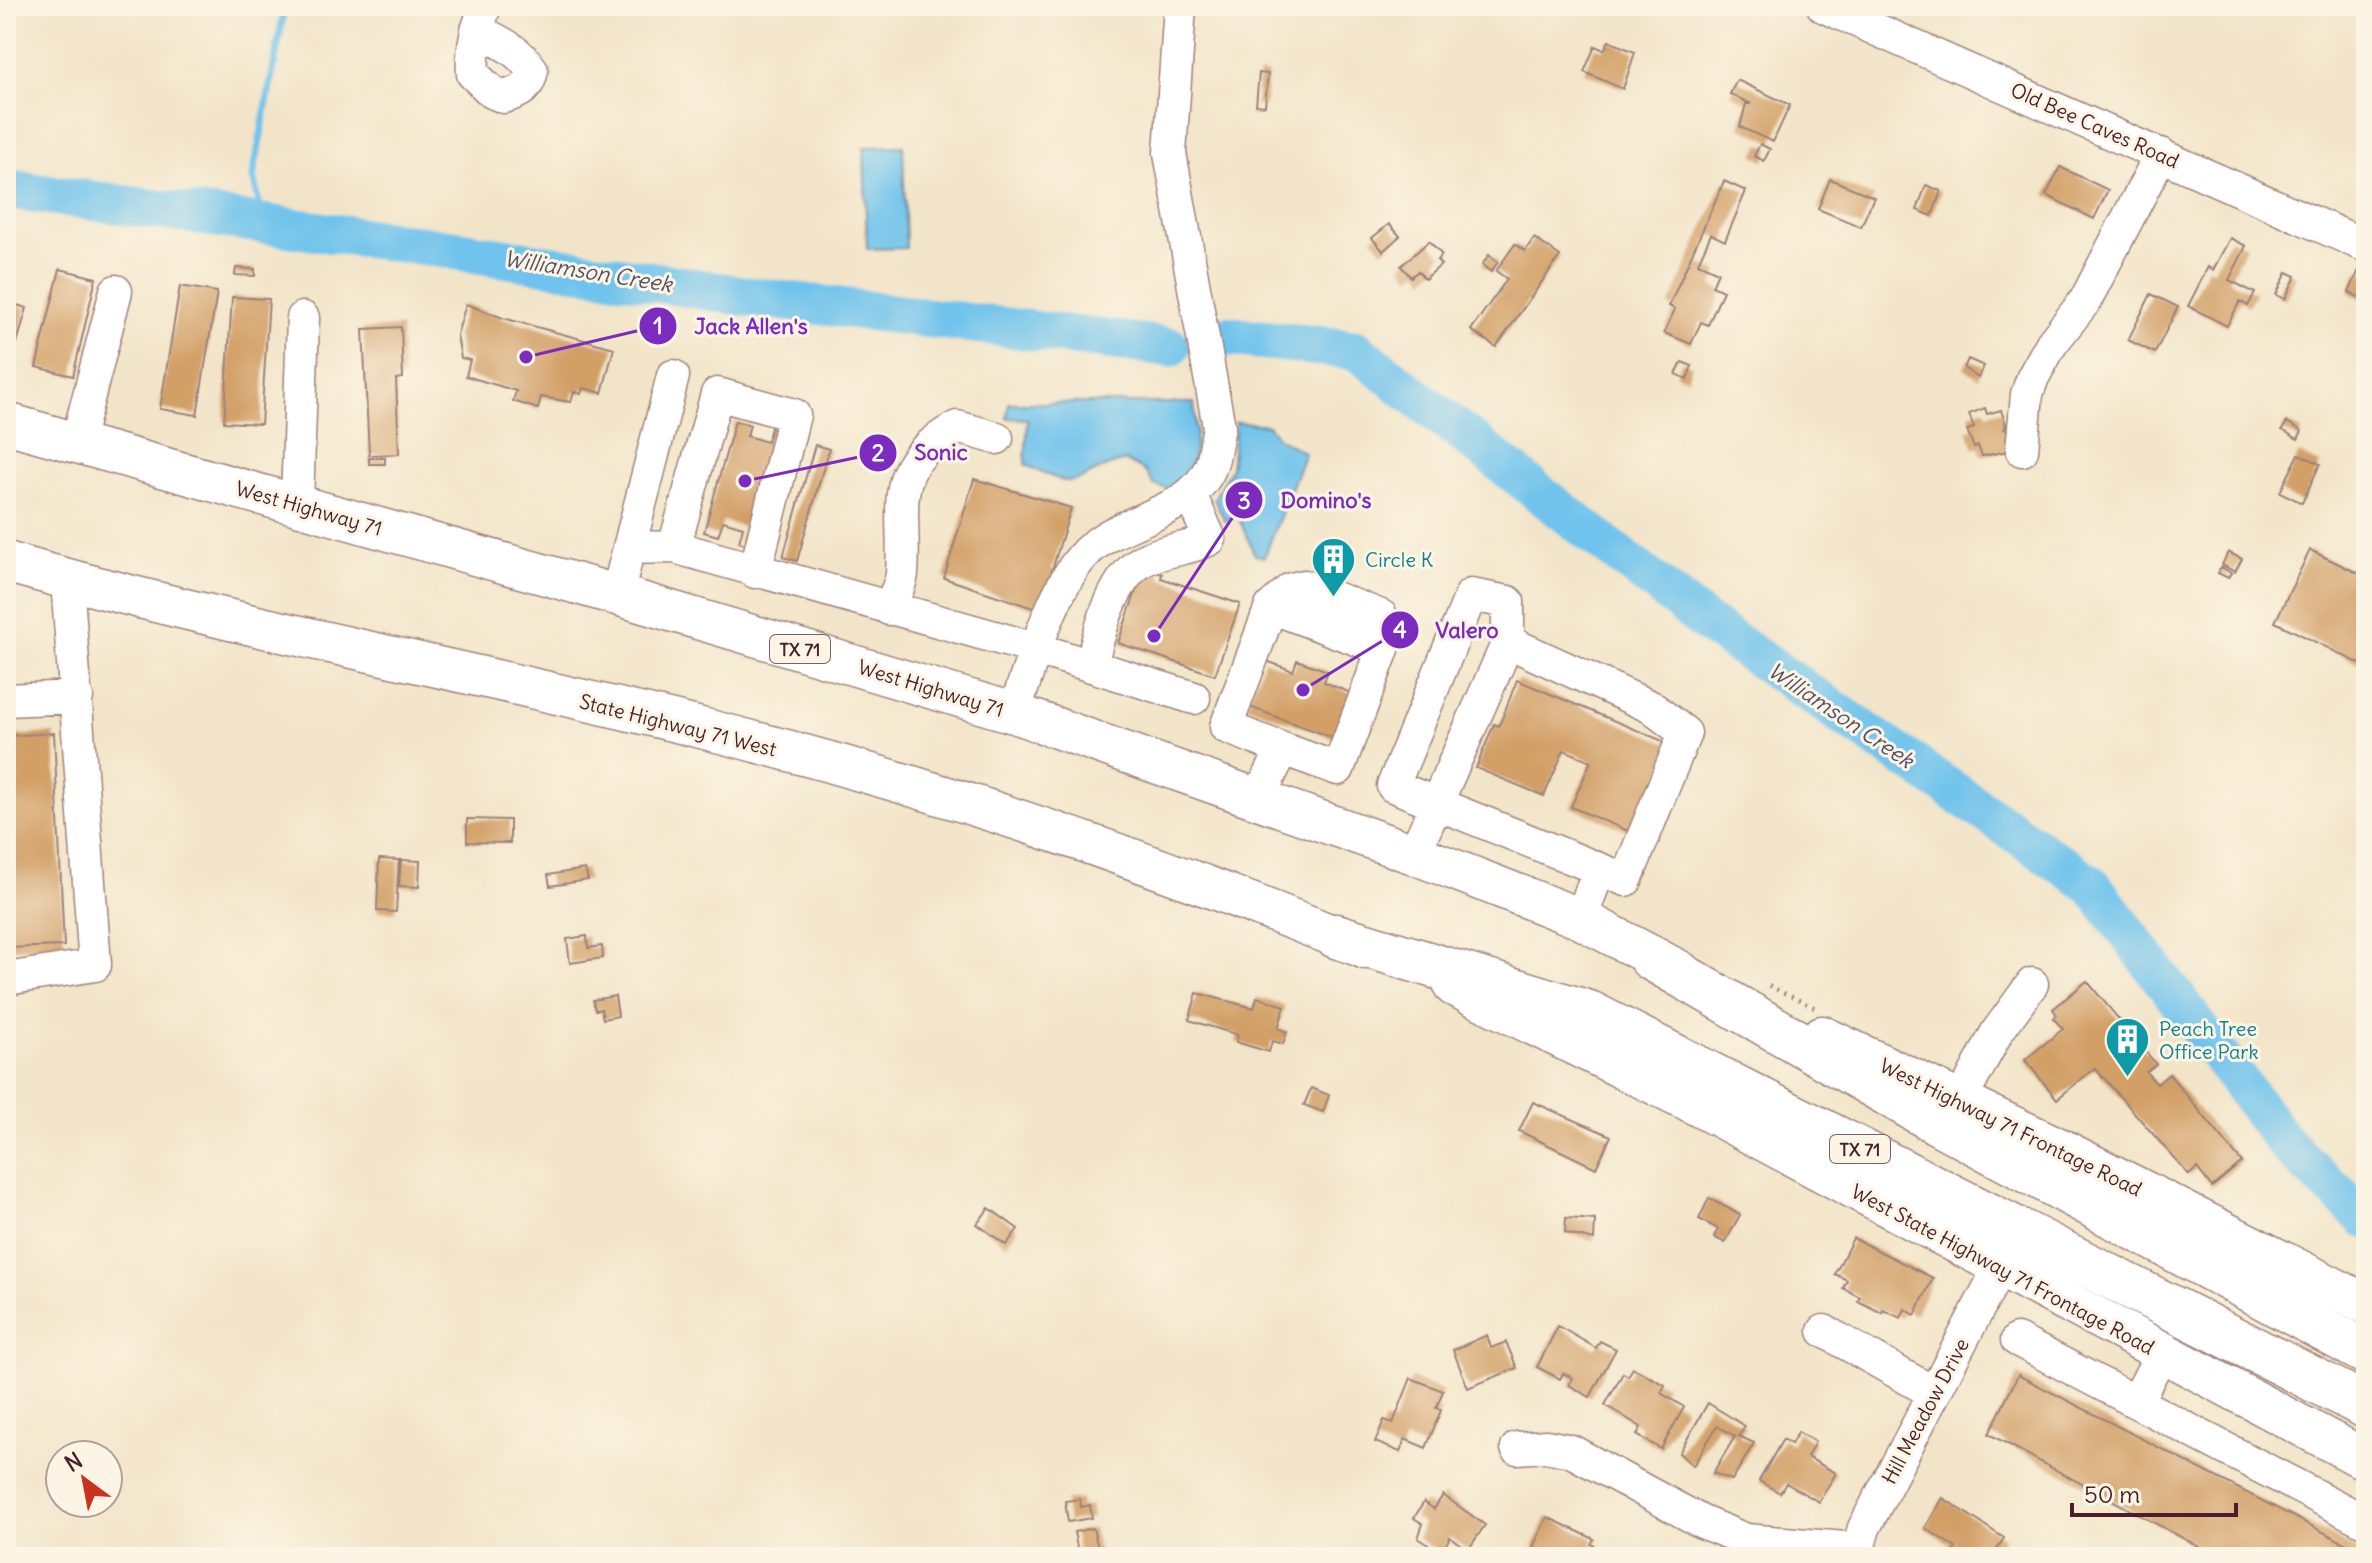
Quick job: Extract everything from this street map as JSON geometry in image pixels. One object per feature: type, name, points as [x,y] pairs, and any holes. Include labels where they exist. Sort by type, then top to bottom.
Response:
[{"type":"highway","name":"TX 71","points":[[1336,936],[1589,1013],[2366,1406]]},
{"type":"highway","name":"TX 71","points":[[1651,958],[1937,1122],[2366,1352]]},
{"type":"main road","name":"West Highway 71","points":[[6,423],[617,595],[1014,713],[1414,854],[1581,919],[1651,958]]},
{"type":"main road","name":"State Highway 71 West","points":[[6,562],[67,580],[704,729],[932,790],[1124,854],[1336,936]]},
{"type":"main road","name":"West State Highway 71 Frontage Road","points":[[1336,936],[1439,979],[1689,1101],[2366,1460]]},
{"type":"main road","name":"West Highway 71 Frontage Road","points":[[1651,958],[1961,1100],[2366,1304]]},
{"type":"street","points":[[1014,713],[1037,649],[1063,589],[1081,557],[1113,530],[1190,494],[1209,469],[1219,427],[1170,153],[1180,6]]},
{"type":"street","name":"Old Bee Caves Road","points":[[1832,8],[2366,246]]},
{"type":"street","points":[[2022,450],[2027,394],[2033,377],[2052,343],[2085,301],[2161,154]]},
{"type":"street","points":[[77,442],[116,291]]},
{"type":"street","points":[[297,504],[303,318]]},
{"type":"street","points":[[617,595],[673,376]]},
{"type":"street","points":[[674,547],[717,394],[794,415],[755,572]]},
{"type":"street","points":[[889,609],[902,577],[900,500],[908,473],[921,452],[957,427],[997,438]]},
{"type":"street","points":[[1091,666],[1100,633],[1121,583],[1143,561],[1215,551],[1190,494]]},
{"type":"street","points":[[629,548],[674,547],[1037,649],[1194,698]]},
{"type":"street","points":[[6,979],[95,965],[67,580]]},
{"type":"street","points":[[1414,854],[1435,804],[1508,642],[1508,602],[1471,595],[1393,786],[1435,804],[1626,880],[1685,733],[1651,707],[1508,642]]},
{"type":"street","points":[[1271,607],[1383,649],[1338,769],[1283,749],[1226,727],[1271,607]]},
{"type":"street","points":[[6,700],[77,697]]},
{"type":"street","points":[[1258,799],[1283,749]]},
{"type":"street","points":[[1581,919],[1599,869]]},
{"type":"street","points":[[1961,1100],[1997,1032],[2032,984]]},
{"type":"street","name":"Hill Meadow Drive","points":[[1859,1553],[1864,1528],[2000,1267]]},
{"type":"street","points":[[1824,1331],[1934,1393]]},
{"type":"street","points":[[2017,1340],[2366,1522]]},
{"type":"street","points":[[2137,1401],[2162,1352]]},
{"type":"street","points":[[1517,1448],[1546,1446],[1571,1451],[1702,1522],[1746,1540],[1859,1553]]},
{"type":"water","points":[[903,146],[906,248],[867,249],[864,147]]},
{"type":"water","points":[[1009,403],[1194,403],[1196,440],[1192,462],[1179,481],[1168,489],[1154,485],[1145,471],[1126,461],[1077,480],[1059,479],[1025,464],[1028,419],[1007,418]]},
{"type":"water","points":[[1236,422],[1268,425],[1278,438],[1305,453],[1264,557],[1255,555],[1237,514],[1225,521],[1214,499],[1231,468]]},
{"type":"building","points":[[1609,41],[1635,52],[1623,89],[1584,72],[1595,46],[1604,50]]},
{"type":"building","points":[[1259,73],[1268,74],[1265,106],[1256,105]]},
{"type":"building","points":[[1737,80],[1790,105],[1773,142],[1740,127],[1746,104],[1751,104],[1730,94]]},
{"type":"building","points":[[1760,144],[1770,149],[1764,161],[1754,156]]},
{"type":"building","points":[[2060,167],[2108,190],[2094,219],[2046,195]]},
{"type":"building","points":[[1830,179],[1874,197],[1861,227],[1818,209]]},
{"type":"building","points":[[1724,181],[1746,191],[1725,241],[1711,234],[1698,263],[1718,272],[1712,286],[1723,291],[1708,325],[1701,322],[1691,344],[1664,333],[1675,309],[1669,306]]},
{"type":"building","points":[[1926,185],[1941,191],[1932,216],[1917,210]]},
{"type":"building","points":[[1389,224],[1400,236],[1383,251],[1372,238]]},
{"type":"building","points":[[1534,238],[1560,256],[1496,347],[1471,330],[1507,279],[1496,271],[1515,244],[1525,251]]},
{"type":"building","points":[[2230,238],[2246,246],[2229,280],[2255,293],[2248,306],[2240,301],[2227,326],[2188,306],[2208,267],[2213,270]]},
{"type":"building","points":[[1429,241],[1442,255],[1437,260],[1441,265],[1425,279],[1418,271],[1411,277],[1401,266]]},
{"type":"building","points":[[1489,255],[1498,262],[1491,272],[1482,265]]},
{"type":"building","points":[[236,268],[255,269],[255,276],[235,275]]},
{"type":"building","points":[[60,269],[96,278],[73,376],[36,367]]},
{"type":"building","points":[[2359,270],[2366,273],[2366,301],[2349,292]]},
{"type":"building","points":[[2287,272],[2296,276],[2285,299],[2276,295]]},
{"type":"building","points":[[180,286],[217,292],[197,415],[160,409]]},
{"type":"building","points":[[2151,294],[2178,307],[2155,353],[2128,340]]},
{"type":"building","points":[[232,297],[269,299],[261,424],[224,422]]},
{"type":"building","points":[[6,302],[27,308],[17,343],[6,340]]},
{"type":"building","points":[[466,304],[503,318],[614,348],[602,393],[583,388],[581,394],[574,392],[571,402],[541,397],[538,409],[513,401],[516,391],[466,376],[470,360],[461,358],[457,335]]},
{"type":"building","points":[[401,327],[403,378],[396,379],[399,454],[369,455],[363,329]]},
{"type":"building","points":[[1968,359],[1984,366],[1978,378],[1964,368]]},
{"type":"building","points":[[1682,362],[1692,366],[1687,379],[1676,374]]},
{"type":"building","points":[[1985,408],[1987,414],[2001,410],[2006,425],[2004,429],[2014,432],[2014,450],[1982,456],[1978,446],[1974,448],[1967,430],[1974,428],[1969,414]]},
{"type":"building","points":[[735,421],[750,425],[747,436],[767,442],[773,421],[787,425],[753,546],[739,542],[743,527],[723,521],[718,536],[704,532]]},
{"type":"building","points":[[2287,422],[2302,431],[2298,439],[2282,430]]},
{"type":"building","points":[[815,445],[829,449],[797,561],[783,557]]},
{"type":"building","points":[[2299,454],[2320,464],[2302,503],[2280,492]]},
{"type":"building","points":[[369,458],[385,458],[385,464],[369,464]]},
{"type":"building","points":[[974,479],[1071,508],[1052,570],[1060,572],[1048,613],[944,578]]},
{"type":"building","points":[[2310,550],[2366,577],[2366,667],[2275,622]]},
{"type":"building","points":[[2228,552],[2242,559],[2235,572],[2222,565]]},
{"type":"building","points":[[2221,567],[2231,573],[2228,578],[2218,573]]},
{"type":"building","points":[[1144,568],[1162,574],[1161,578],[1240,604],[1215,675],[1118,643]]},
{"type":"building","points":[[1264,660],[1293,671],[1297,660],[1328,671],[1324,682],[1356,695],[1339,740],[1247,706]]},
{"type":"building","points":[[1517,680],[1670,744],[1640,836],[1571,807],[1591,761],[1564,750],[1544,796],[1476,768],[1494,724],[1499,726]]},
{"type":"building","points":[[54,733],[64,946],[6,948],[6,736]]},
{"type":"building","points":[[467,819],[510,820],[510,843],[467,842]]},
{"type":"building","points":[[379,859],[399,860],[396,912],[377,911]]},
{"type":"building","points":[[401,860],[420,861],[419,887],[399,886]]},
{"type":"building","points":[[585,869],[588,880],[550,886],[548,875]]},
{"type":"building","points":[[587,936],[588,948],[602,946],[603,958],[570,963],[567,939]]},
{"type":"building","name":"Peach Tree Office Park","points":[[2087,981],[2156,1064],[2146,1072],[2157,1084],[2169,1074],[2242,1162],[2212,1187],[2197,1168],[2189,1175],[2095,1068],[2057,1099],[2025,1060],[2063,1029],[2053,1018],[2057,1015],[2053,1009]]},
{"type":"building","points":[[1197,993],[1254,1008],[1257,997],[1285,1006],[1278,1028],[1287,1032],[1283,1044],[1272,1041],[1269,1052],[1236,1042],[1238,1035],[1189,1020]]},
{"type":"building","points":[[615,996],[618,1016],[603,1019],[601,1009],[595,1010],[593,1000]]},
{"type":"building","points":[[1311,1088],[1329,1095],[1323,1112],[1304,1105]]},
{"type":"building","points":[[1533,1102],[1611,1136],[1596,1168],[1519,1131]]},
{"type":"building","points":[[1709,1198],[1740,1215],[1725,1243],[1714,1237],[1718,1229],[1699,1219]]},
{"type":"building","points":[[989,1208],[1018,1229],[1006,1245],[977,1224]]},
{"type":"building","points":[[1566,1218],[1595,1220],[1594,1240],[1565,1233]]},
{"type":"building","points":[[1853,1238],[1933,1278],[1915,1315],[1905,1309],[1901,1318],[1883,1310],[1882,1313],[1858,1301],[1860,1297],[1843,1288],[1847,1280],[1835,1274]]},
{"type":"building","points":[[1558,1326],[1596,1348],[1600,1341],[1616,1349],[1590,1397],[1569,1385],[1573,1378],[1563,1373],[1560,1379],[1537,1367]]},
{"type":"building","points":[[1487,1335],[1491,1348],[1506,1342],[1517,1368],[1468,1388],[1453,1350]]},
{"type":"building","points":[[1633,1368],[1665,1385],[1661,1393],[1684,1407],[1661,1449],[1637,1435],[1641,1427],[1605,1405],[1623,1373],[1628,1376]]},
{"type":"building","points":[[2018,1375],[2366,1554],[2366,1557],[2218,1557],[1989,1434]]},
{"type":"building","points":[[1411,1378],[1443,1391],[1436,1408],[1441,1410],[1426,1448],[1405,1439],[1400,1452],[1375,1442],[1384,1420],[1393,1423]]},
{"type":"building","points":[[1708,1403],[1745,1426],[1739,1436],[1754,1443],[1732,1480],[1713,1473],[1735,1436],[1717,1426],[1693,1466],[1679,1453]]},
{"type":"building","points":[[1798,1432],[1815,1442],[1807,1457],[1836,1473],[1819,1502],[1786,1483],[1780,1493],[1759,1481],[1783,1439],[1791,1444]]},
{"type":"building","points":[[1443,1495],[1485,1525],[1468,1550],[1450,1537],[1441,1554],[1418,1538],[1423,1524],[1414,1518],[1424,1502],[1434,1509]]},
{"type":"building","points":[[1943,1498],[2004,1538],[1992,1557],[1956,1557],[1952,1554],[1956,1548],[1925,1528]]},
{"type":"building","points":[[1080,1499],[1081,1507],[1090,1505],[1092,1518],[1068,1522],[1065,1501]]},
{"type":"building","points":[[1547,1517],[1594,1539],[1591,1544],[1603,1550],[1599,1557],[1540,1556],[1542,1552],[1533,1547]]},
{"type":"building","points":[[1093,1528],[1100,1556],[1079,1557],[1074,1532]]},
{"type":"waterway","points":[[264,223],[253,177],[285,6]]},
{"type":"waterway","name":"Williamson Creek","points":[[6,189],[456,250],[744,296],[1170,347]]},
{"type":"waterway","name":"Williamson Creek","points":[[1227,336],[1356,350],[1705,622],[2092,885],[2287,1146],[2366,1219]]},
{"type":"place","name":"Jack Allen's","points":[[526,357]]},
{"type":"place","name":"Sonic","points":[[745,481]]},
{"type":"place","name":"Circle K","points":[[1334,598]]},
{"type":"place","name":"Domino's","points":[[1154,636]]},
{"type":"place","name":"Valero","points":[[1303,690]]},
{"type":"place","name":"Peach Tree Office Park","points":[[2128,1079]]}]
